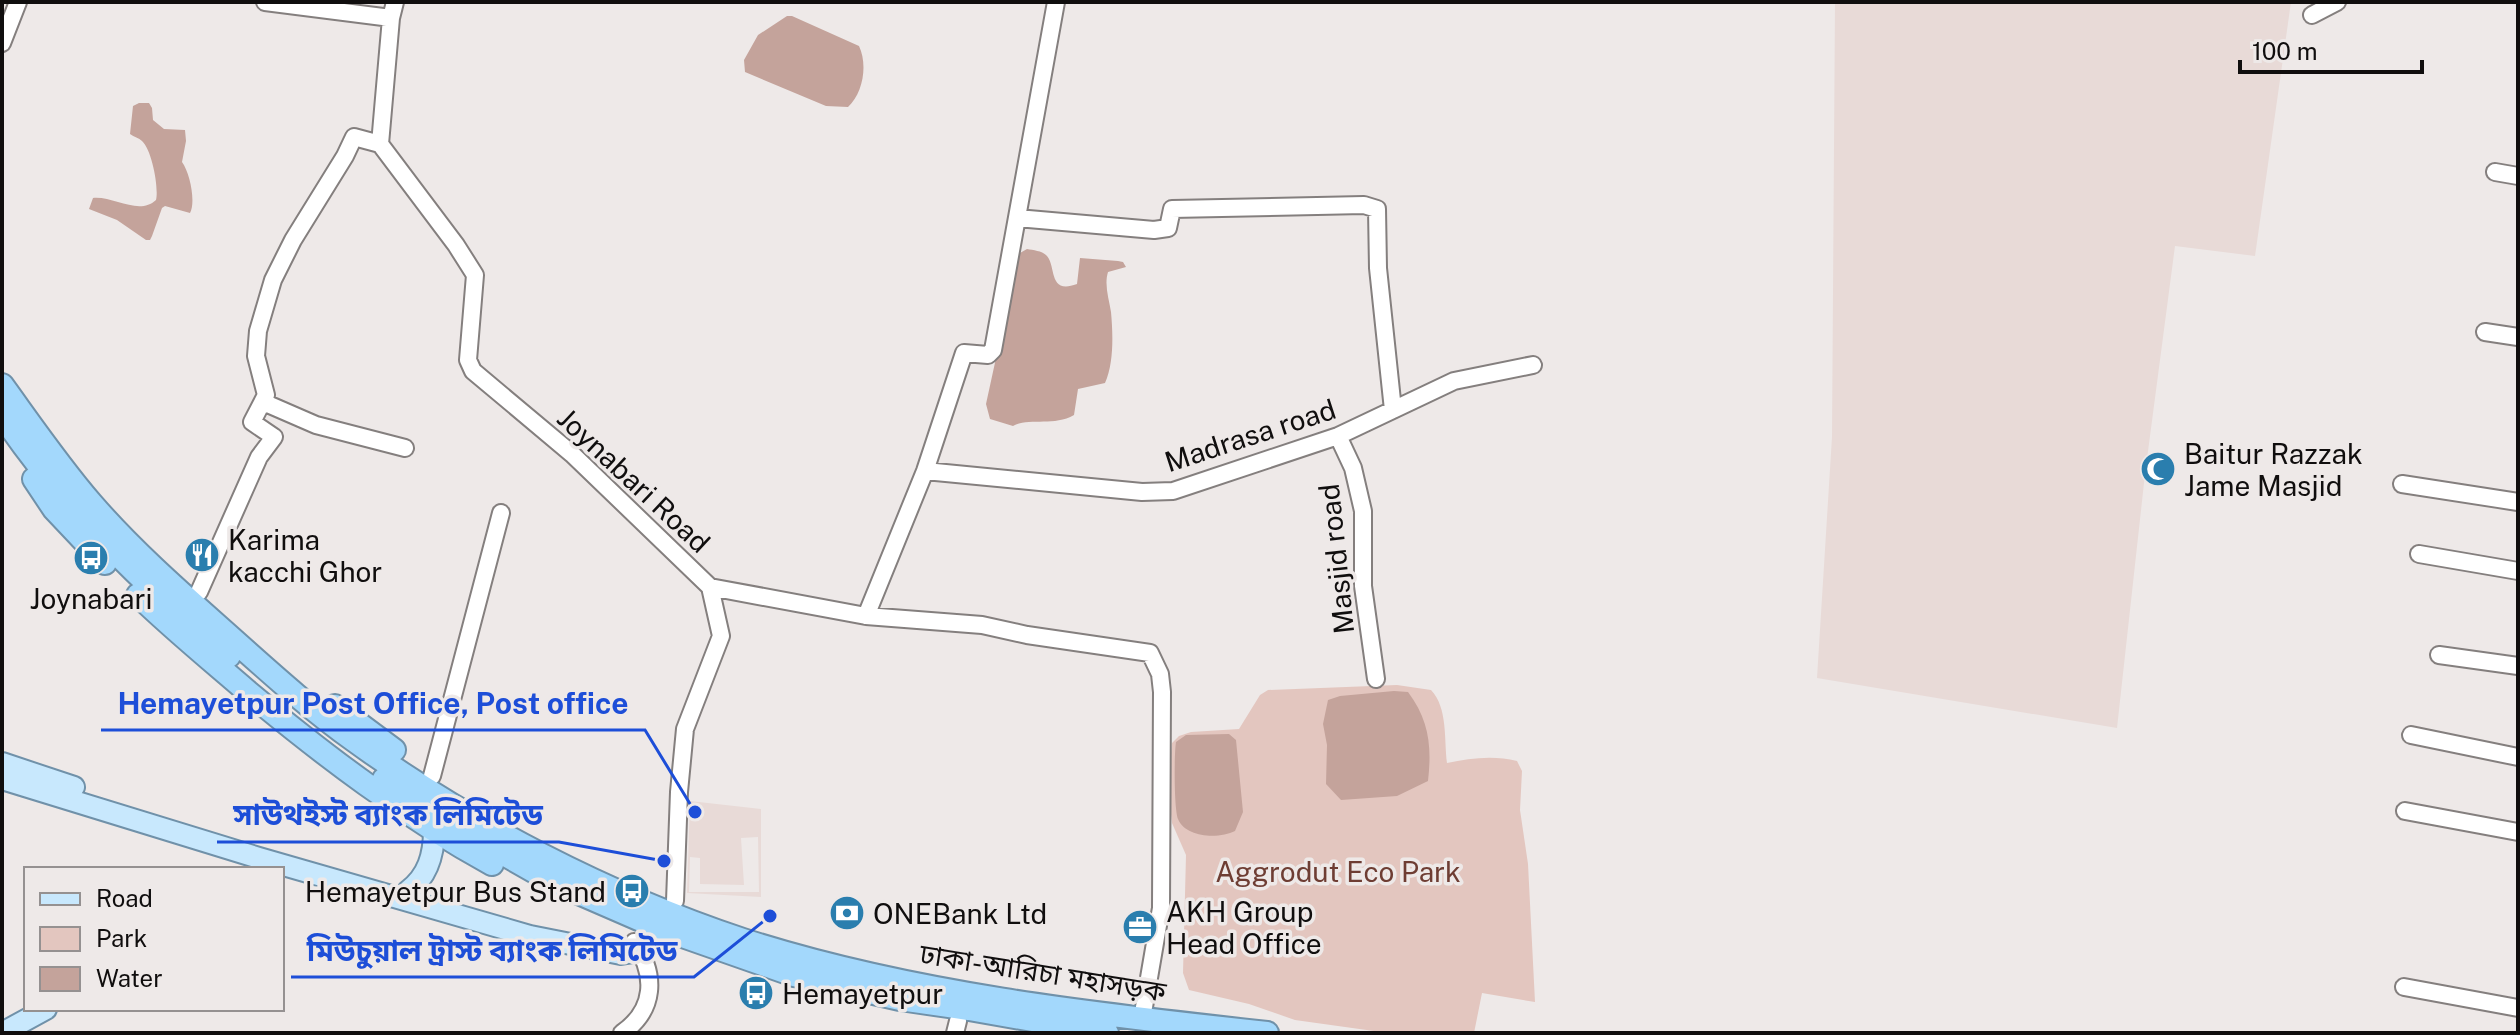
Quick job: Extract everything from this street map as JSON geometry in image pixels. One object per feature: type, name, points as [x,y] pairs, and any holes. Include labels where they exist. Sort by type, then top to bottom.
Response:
[{"type":"highway","points":[[2,385],[24,431],[27,468],[54,509],[171,627],[350,775],[434,830],[551,896],[644,943],[785,986],[957,1027],[1027,1033]]},
{"type":"highway","name":"ঢাকা-আরিচা মহাসড়ক","points":[[2,415],[24,431],[162,576],[259,662],[354,740],[442,799],[525,845],[674,915],[744,940],[820,961],[1029,1004],[1153,1022],[1266,1033]]},
{"type":"highway","points":[[24,431],[61,448],[139,536],[199,592],[326,699],[432,776],[535,838],[721,919],[836,952],[917,969],[1209,1018],[1266,1033]]},
{"type":"highway","name":"ঢাকা-আরিচা মহাসড়ক","points":[[24,431],[51,481],[123,561],[207,637],[336,746],[444,820],[551,881],[657,927],[794,975],[900,999],[1107,1033]]},
{"type":"main road","points":[[2,763],[257,859],[408,891],[533,927],[622,944],[644,943]]},
{"type":"main road","points":[[2,779],[257,859],[530,936],[621,954],[644,943]]},
{"type":"main road","points":[[408,891],[421,881],[429,865],[434,847],[434,830]]},
{"type":"main road","points":[[2,1033],[42,1011]]},
{"type":"street","points":[[2,43],[18,2]]},
{"type":"street","points":[[199,592],[259,457],[274,437],[252,422],[265,398],[256,356],[258,331],[273,280],[354,137],[380,144],[393,10],[265,2]]},
{"type":"street","points":[[866,616],[925,471],[964,353],[988,355],[993,350],[1056,2]]},
{"type":"street","points":[[2312,15],[2337,2]]},
{"type":"street","name":"Joynabari Road","points":[[380,144],[475,275],[468,360],[473,371],[572,454],[710,587],[721,636],[685,729],[675,901]]},
{"type":"street","points":[[2495,172],[2518,176]]},
{"type":"street","points":[[1017,218],[1154,230],[1168,228],[1172,209],[1364,205],[1377,209],[1378,268],[1393,410]]},
{"type":"street","points":[[2485,332],[2518,337]]},
{"type":"street","name":"Madrasa road","points":[[925,471],[1142,492],[1173,491],[1338,436],[1454,381],[1533,365]]},
{"type":"street","points":[[265,398],[316,425],[405,448]]},
{"type":"street","name":"Masjid road","points":[[1338,436],[1353,468],[1363,511],[1363,586],[1376,679]]},
{"type":"street","points":[[2402,484],[2518,502]]},
{"type":"street","points":[[432,776],[501,513]]},
{"type":"street","points":[[2419,554],[2518,571]]},
{"type":"street","points":[[710,587],[866,616],[982,625],[1071,643],[1144,651],[1153,657],[1160,674],[1162,692],[1161,908],[1144,1007]]},
{"type":"street","points":[[2439,655],[2518,666]]},
{"type":"street","points":[[2411,735],[2518,757]]},
{"type":"street","points":[[2405,811],[2518,832]]},
{"type":"street","points":[[622,1033],[635,1024],[647,1006],[648,972],[644,943]]},
{"type":"street","points":[[2404,987],[2518,1008]]},
{"type":"shaded area","points":[[1835,2],[2291,2],[2255,256],[2175,246],[2145,474],[2117,728],[1817,678],[1832,437]]},
{"type":"shaded area","points":[[690,801],[761,809],[761,897],[687,893]],"holes":[[[758,837],[759,892],[689,892],[690,857],[700,858],[700,884],[744,885],[741,838]]]},
{"type":"green space","name":"Aggrodut Eco Park","points":[[1397,685],[1431,690],[1436,697],[1443,715],[1447,763],[1500,758],[1517,761],[1522,771],[1520,810],[1528,864],[1535,1002],[1482,993],[1474,1033],[1388,1033],[1295,1020],[1249,1004],[1189,990],[1183,973],[1186,855],[1172,823],[1170,806],[1172,743],[1179,736],[1191,732],[1239,729],[1260,695],[1268,690]]},
{"type":"water","points":[[787,16],[859,46],[863,62],[862,78],[857,94],[848,107],[826,106],[745,72],[744,60],[758,35]]},
{"type":"water","points":[[149,103],[153,120],[164,129],[185,130],[182,162],[192,195],[190,213],[165,206],[162,208],[150,240],[117,220],[89,209],[93,198],[134,206],[156,200],[156,178],[149,152],[142,141],[130,134],[133,106]]},
{"type":"water","points":[[1027,249],[1046,255],[1061,286],[1077,284],[1080,258],[1118,261],[1126,267],[1108,272],[1107,277],[1112,339],[1110,367],[1105,383],[1078,389],[1074,415],[1066,419],[1013,426],[990,419],[986,404],[1016,266],[1020,253]]},
{"type":"water","points":[[1408,692],[1425,723],[1430,756],[1428,781],[1397,796],[1341,800],[1326,784],[1327,745],[1323,724],[1328,700]]},
{"type":"water","points":[[1229,734],[1236,740],[1243,812],[1235,831],[1212,836],[1195,833],[1178,819],[1176,742],[1186,735]]},
{"type":"place","name":"Baitur Razzak Jame Masjid","points":[[2158,469]]},
{"type":"place","name":"Karima kacchi Ghor","points":[[202,555]]},
{"type":"place","name":"Joynabari","points":[[91,558]]},
{"type":"place","name":"Hemayetpur Post Office, Post office","points":[[695,812]]},
{"type":"place","name":"সাউথইস্ট ব্যাংক লিমিটেড","points":[[664,861]]},
{"type":"place","name":"Hemayetpur Bus Stand","points":[[632,891]]},
{"type":"place","name":"ONEBank Ltd","points":[[847,913]]},
{"type":"place","name":"মিউচুয়াল ট্রাস্ট ব্যাংক লিমিটেড","points":[[770,916]]},
{"type":"place","name":"AKH Group Head Office","points":[[1140,927]]},
{"type":"place","name":"Hemayetpur","points":[[756,993]]}]
